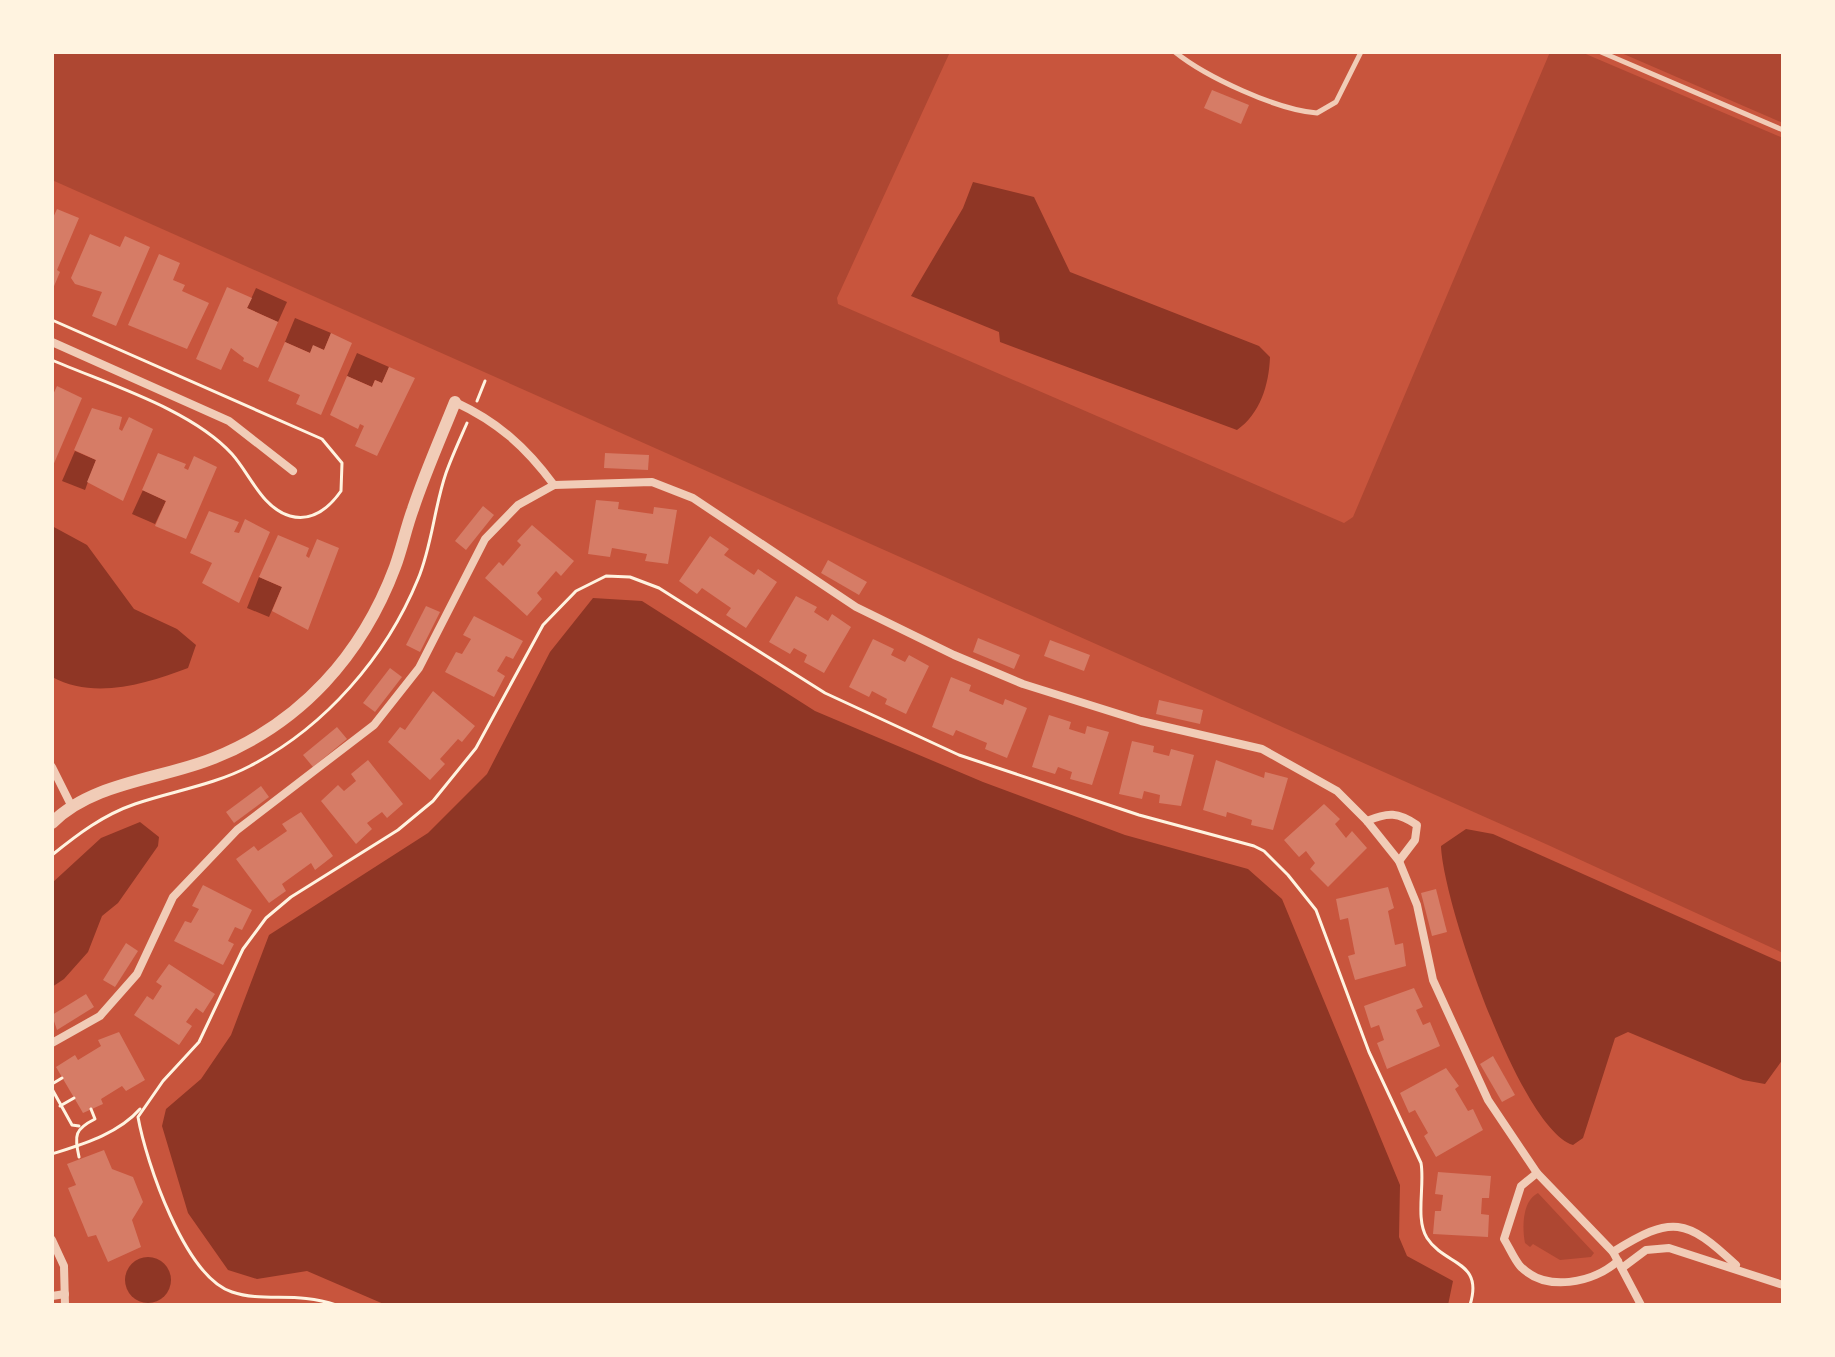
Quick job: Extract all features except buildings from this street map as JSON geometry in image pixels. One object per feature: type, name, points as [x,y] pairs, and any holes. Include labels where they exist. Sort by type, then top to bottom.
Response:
[{"type":"street","points":[[52,342],[229,421],[293,471]]},
{"type":"street","points":[[54,815],[251,743],[290,717],[325,685],[370,623],[395,566],[412,509],[455,402],[501,426],[528,449],[554,485]]},
{"type":"street","points":[[52,1040],[100,1016],[137,974],[173,897],[237,830],[374,725],[419,668],[485,539],[518,505],[554,485],[652,482],[693,498],[856,607],[954,655],[1023,684],[1141,721],[1262,749],[1337,791],[1367,821],[1399,861],[1417,905],[1433,980],[1488,1100],[1537,1173],[1613,1252],[1641,1305]]},
{"type":"street","points":[[52,767],[72,807]]},
{"type":"street","points":[[1367,821],[1387,812],[1402,815],[1417,825],[1415,840],[1399,861]]},
{"type":"street","points":[[1537,1173],[1521,1186],[1504,1239],[1521,1267],[1555,1284],[1603,1275],[1646,1250],[1669,1248],[1738,1267],[1783,1285]]},
{"type":"street","points":[[1613,1252],[1648,1229],[1677,1226],[1709,1240],[1738,1267]]},
{"type":"street","points":[[52,1240],[64,1266],[65,1305]]},
{"type":"street","points":[[52,1296],[65,1294]]},
{"type":"lane","points":[[1175,52],[1208,73],[1271,100],[1317,113],[1336,102],[1361,52]]},
{"type":"lane","points":[[1601,52],[1783,130]]},
{"type":"path","points":[[52,855],[93,823],[133,805],[192,788],[250,766],[311,726],[359,677],[398,623],[419,576],[446,474],[485,381]]},
{"type":"path","points":[[52,1154],[129,1121],[199,1042],[243,949],[266,918],[291,897],[398,830],[433,801],[476,748],[535,639],[554,613],[586,583],[616,575],[659,588],[798,677],[929,743],[1004,772],[1264,851],[1307,895],[1316,910],[1375,1066],[1421,1163],[1425,1183],[1424,1231],[1438,1249],[1468,1272],[1473,1280],[1470,1305]]},
{"type":"path","points":[[62,1078],[52,1087],[72,1125],[79,1126],[95,1119],[91,1109]]},
{"type":"path","points":[[60,1106],[74,1098]]},
{"type":"path","points":[[143,1106],[138,1117],[140,1127],[165,1202],[200,1267],[213,1282],[234,1293],[308,1296],[336,1305]]},
{"type":"path","points":[[79,1126],[75,1134],[79,1157]]},
{"type":"shaded area","points":[[52,52],[950,52],[837,298],[838,304],[1344,523],[1353,517],[1550,52],[1581,52],[1783,138],[1783,953],[1548,845],[52,180]]},
{"type":"shaded area","points":[[1619,52],[1783,52],[1783,123]]},
{"type":"shaded area","points":[[973,182],[1034,197],[1070,272],[1259,346],[1270,357],[1269,368],[1262,398],[1252,416],[1237,430],[1000,342],[999,332],[911,296],[963,208]]},
{"type":"shaded area","points":[[256,288],[287,302],[278,322],[247,308]]},
{"type":"shaded area","points":[[295,318],[331,333],[324,350],[313,346],[310,353],[285,342]]},
{"type":"shaded area","points":[[357,353],[389,367],[382,383],[375,380],[372,387],[347,376]]},
{"type":"shaded area","points":[[75,451],[96,460],[85,490],[62,481]]},
{"type":"shaded area","points":[[143,490],[166,501],[155,524],[132,514]]},
{"type":"shaded area","points":[[52,526],[87,545],[134,609],[177,629],[196,645],[188,668],[120,687],[85,688],[52,677]]},
{"type":"shaded area","points":[[259,577],[282,587],[269,617],[247,608]]},
{"type":"shaded area","points":[[593,598],[642,601],[815,711],[983,782],[1125,835],[1248,869],[1282,899],[1400,1185],[1399,1237],[1407,1256],[1453,1281],[1448,1305],[386,1305],[307,1271],[257,1279],[228,1270],[188,1213],[162,1126],[166,1109],[201,1079],[231,1035],[269,935],[428,833],[487,774],[550,652]]},
{"type":"shaded area","points":[[140,822],[159,837],[158,846],[118,903],[102,916],[88,952],[64,979],[52,987],[52,883],[101,838]]},
{"type":"shaded area","points":[[1466,829],[1493,834],[1783,963],[1783,1059],[1765,1084],[1743,1080],[1628,1032],[1615,1038],[1583,1138],[1573,1145],[1552,1130],[1530,1099],[1508,1058],[1455,914],[1441,846]]},
{"type":"shaded area","points":[[1538,1193],[1594,1253],[1591,1257],[1560,1260],[1533,1244],[1530,1247],[1525,1243],[1526,1208]]},
{"type":"shaded area","points":[[148,1257],[164,1264],[171,1280],[164,1296],[148,1303],[132,1296],[125,1280],[132,1264]]}]
